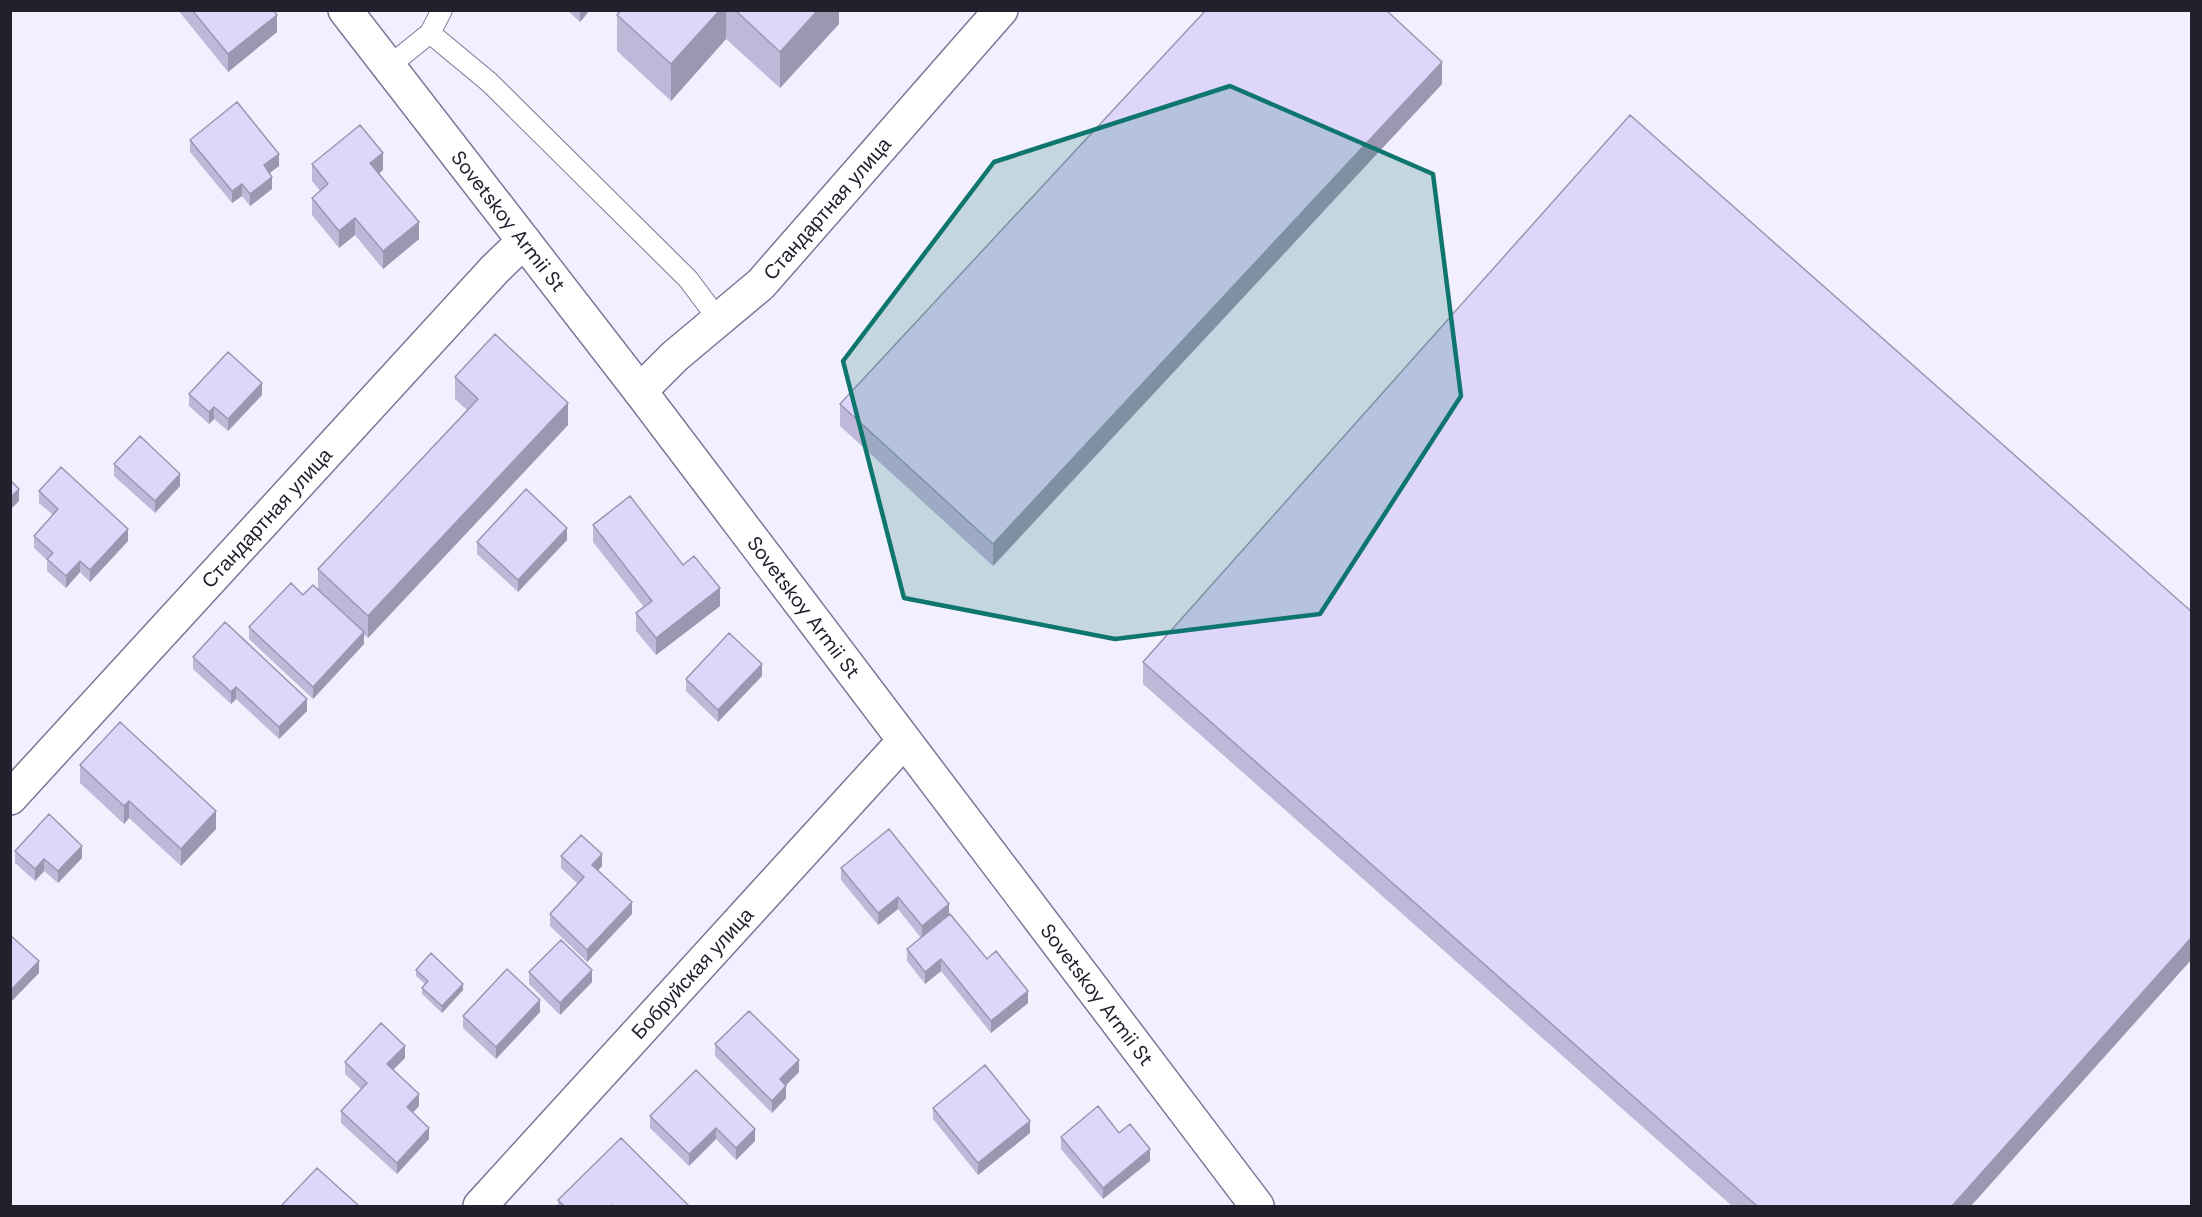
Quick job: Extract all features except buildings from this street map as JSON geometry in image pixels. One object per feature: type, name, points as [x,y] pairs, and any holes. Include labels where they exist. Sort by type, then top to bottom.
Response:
[{"type":"street","name":"Sovetskoy Armii St","points":[[345,10],[640,391],[1257,1206]]},
{"type":"street","name":"Стандартная улица","points":[[640,391],[675,356],[761,284],[1001,10]]},
{"type":"street","name":"Стандартная улица","points":[[10,798],[495,269],[524,241]]},
{"type":"street","name":"Бобруйская улица","points":[[480,1206],[904,741]]},
{"type":"lane","points":[[388,67],[430,33],[442,10]]},
{"type":"lane","points":[[430,33],[489,82],[688,279],[718,319]]},
{"type":"highlighted area","points":[[1230,86],[1433,174],[1461,396],[1320,614],[1115,639],[904,598],[843,361],[994,162]]}]
